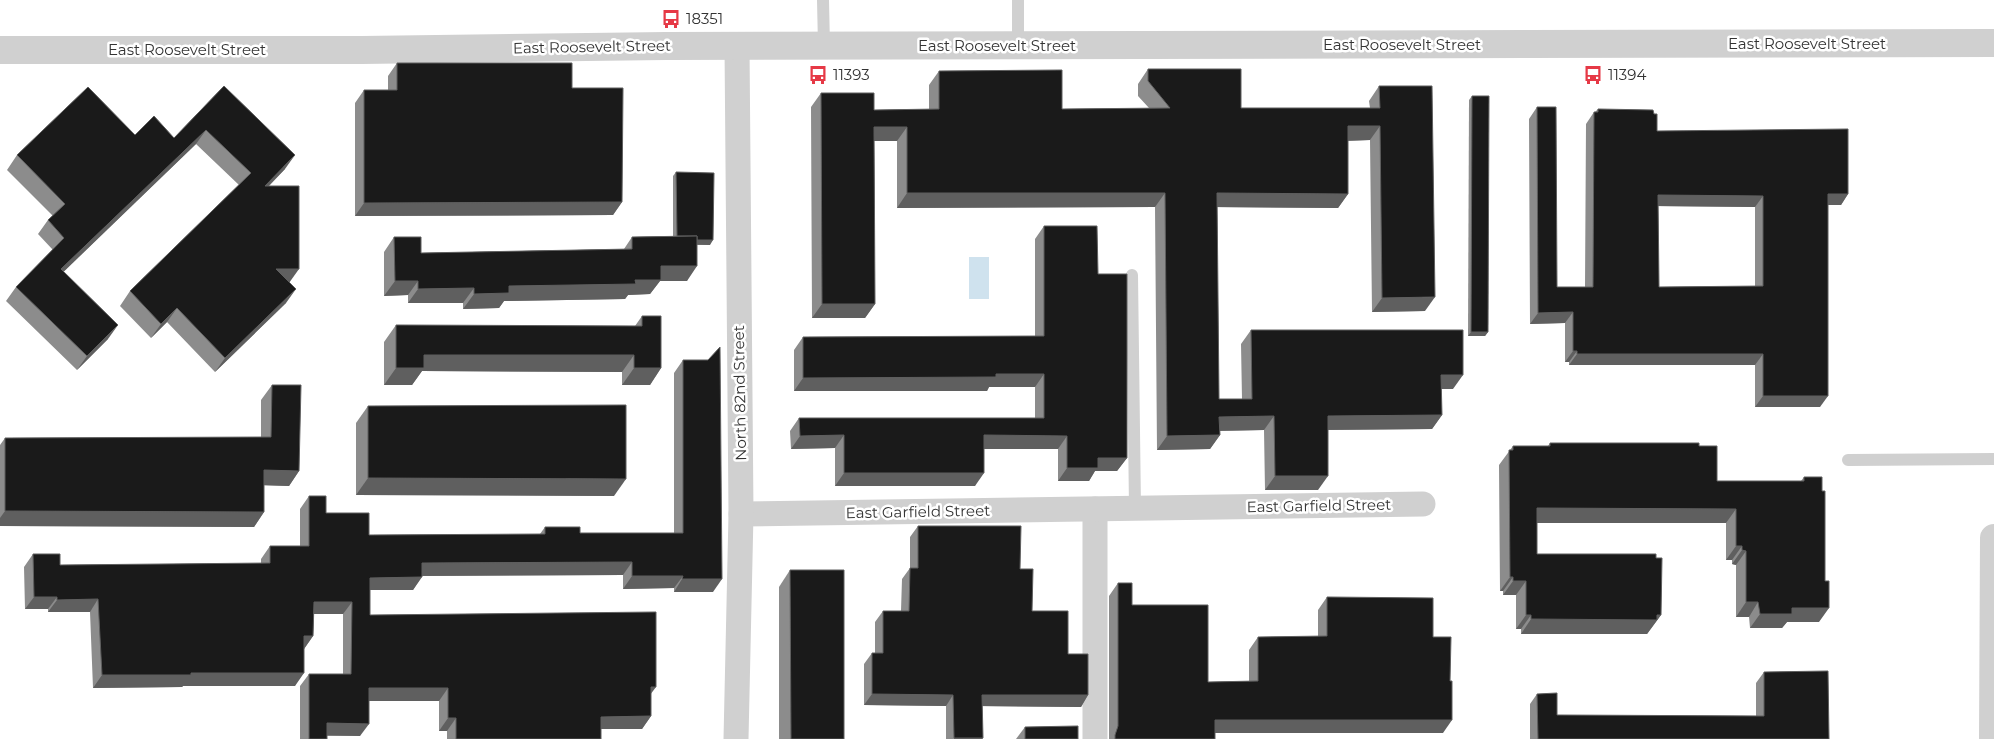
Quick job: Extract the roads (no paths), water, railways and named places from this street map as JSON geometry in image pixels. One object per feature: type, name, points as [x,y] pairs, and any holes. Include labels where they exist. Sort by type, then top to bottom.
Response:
[{"type":"street","name":"East Roosevelt Street","points":[[0,50],[1994,43]]},
{"type":"street","name":"North 82nd Street","points":[[736,739],[741,514],[737,46]]},
{"type":"street","name":"East Garfield Street","points":[[741,514],[1423,504]]},
{"type":"street","points":[[1094,509],[1094,739]]},
{"type":"street","points":[[1993,739],[1994,538]]},
{"type":"lane","points":[[823,0],[824,46]]},
{"type":"lane","points":[[1018,0],[1018,46]]},
{"type":"lane","points":[[1132,275],[1135,508]]},
{"type":"lane","points":[[1848,460],[1994,459]]},
{"type":"water","points":[[969,257],[989,257],[989,299],[969,299]]},
{"type":"place","name":"18351","points":[[671,19]]},
{"type":"place","name":"11393","points":[[818,75]]},
{"type":"place","name":"11394","points":[[1593,75]]}]
